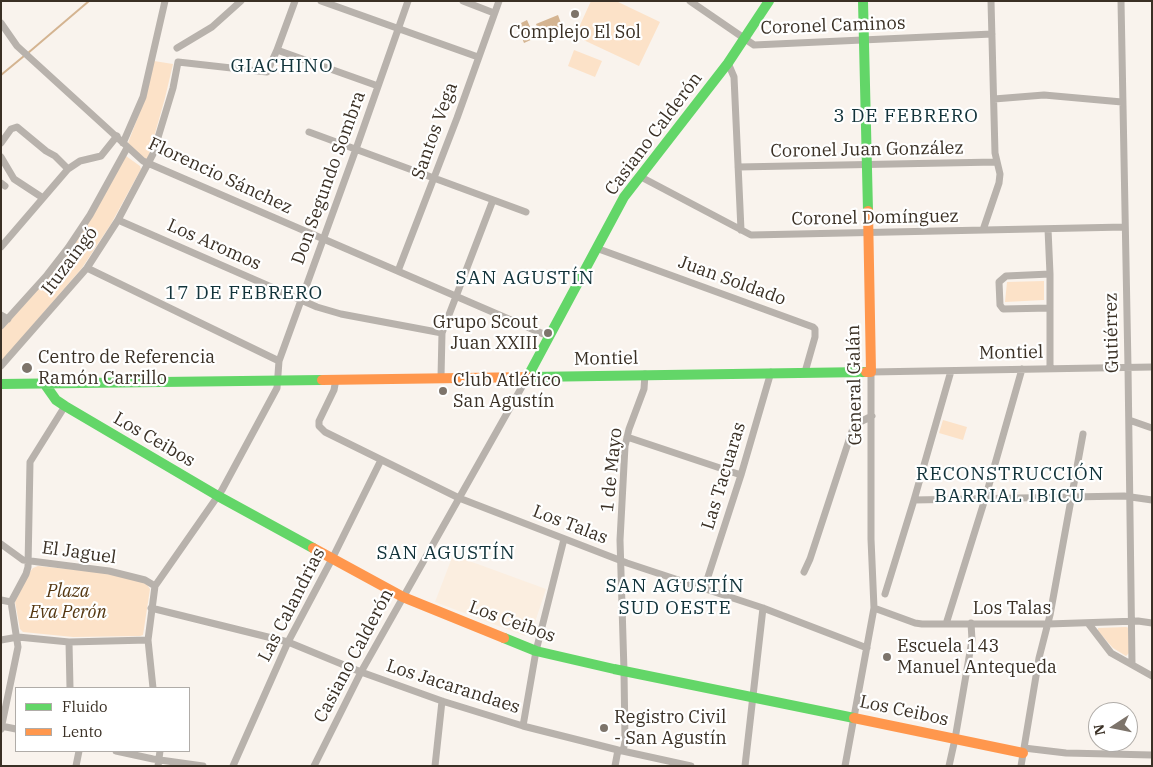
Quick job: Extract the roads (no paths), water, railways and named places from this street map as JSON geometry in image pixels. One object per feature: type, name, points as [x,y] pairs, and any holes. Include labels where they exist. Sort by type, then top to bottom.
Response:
[{"type":"street","name":"Ituzaingó","points":[[1,326],[4,317],[47,276],[90,215],[125,145],[143,97],[166,1]]},
{"type":"street","points":[[177,48],[212,27],[241,1]]},
{"type":"street","points":[[295,1],[277,50],[378,86]]},
{"type":"street","points":[[321,1],[478,56]]},
{"type":"street","name":"Don Segundo Sombra","points":[[153,687],[148,640],[155,586],[218,496],[275,393],[279,361],[408,1]]},
{"type":"street","name":"Santos Vega","points":[[398,271],[498,1]]},
{"type":"street","name":"Coronel Caminos","points":[[690,1],[754,45],[992,34]]},
{"type":"street","name":"Casiano Calderón","points":[[314,766],[361,672],[528,376],[624,197],[728,63],[769,1]]},
{"type":"street","name":"General Galán","points":[[845,766],[874,608],[871,539],[872,416],[869,232],[863,1]]},
{"type":"street","points":[[983,230],[999,183],[1000,174],[996,162],[991,1]]},
{"type":"street","name":"Gutiérrez","points":[[1121,1],[1132,664]]},
{"type":"street","points":[[466,3],[494,14]]},
{"type":"street","name":"Florencio Sánchez","points":[[1,23],[16,46],[125,145],[149,164],[548,336]]},
{"type":"street","name":"Ituzaingó","points":[[1,366],[87,268],[118,220],[149,164],[156,147],[178,62],[265,72],[269,70],[277,50]]},
{"type":"street","points":[[728,63],[734,77],[741,230]]},
{"type":"street","points":[[994,99],[1054,95],[1122,102]]},
{"type":"street","points":[[1,143],[13,127],[17,127],[55,156],[68,169]]},
{"type":"street","points":[[309,132],[526,212]]},
{"type":"street","points":[[1,247],[4,238],[68,169],[80,161],[101,156],[117,136]]},
{"type":"street","points":[[1,157],[14,179],[43,198]]},
{"type":"street","name":"Coronel Juan González","points":[[738,167],[996,162]]},
{"type":"street","name":"Coronel Domínguez","points":[[641,177],[741,230],[757,235],[1124,228]]},
{"type":"street","points":[[441,377],[442,333],[493,200]]},
{"type":"street","name":"Los Aromos","points":[[118,220],[317,307],[341,314],[442,333]]},
{"type":"street","points":[[1048,229],[1050,368]]},
{"type":"street","name":"Juan Soldado","points":[[596,248],[808,324],[813,327],[815,333],[805,372]]},
{"type":"street","points":[[87,268],[279,361]]},
{"type":"street","points":[[1050,274],[1006,276],[1000,282],[1000,305],[1003,309],[1050,308]]},
{"type":"street","name":"Montiel","points":[[3,382],[44,384],[1152,367]]},
{"type":"street","points":[[946,624],[985,499],[1022,369]]},
{"type":"street","points":[[885,594],[951,370]]},
{"type":"street","name":"Las Tacuaras","points":[[704,588],[742,475],[771,372]]},
{"type":"street","name":"1 de Mayo","points":[[615,766],[625,742],[620,560],[627,437],[644,389],[645,374]]},
{"type":"street","name":"Los Talas","points":[[336,379],[334,390],[321,416],[319,426],[325,432],[459,498],[620,560],[763,608],[867,648]]},
{"type":"street","name":"Los Ceibos","points":[[44,384],[56,400],[65,406],[218,496],[332,559],[403,597],[536,651],[624,671],[1023,751]]},
{"type":"street","points":[[15,729],[1,727],[18,647],[18,637],[11,602],[26,574],[28,561],[30,462],[65,406]]},
{"type":"street","points":[[804,572],[852,431],[858,423],[872,416]]},
{"type":"street","points":[[1129,420],[1152,428]]},
{"type":"street","points":[[1021,766],[1039,658],[1048,624],[1084,434]]},
{"type":"street","points":[[627,437],[742,475]]},
{"type":"street","name":"Las Calandrias","points":[[233,766],[288,642],[381,460]]},
{"type":"street","points":[[914,500],[1130,497],[1152,500]]},
{"type":"street","points":[[523,726],[536,651],[564,539]]},
{"type":"street","name":"El Jaguel","points":[[1,544],[23,560],[109,571],[145,580],[155,586]]},
{"type":"street","points":[[1,600],[11,602]]},
{"type":"street","name":"Los Jacarandaes","points":[[152,608],[288,642],[361,672],[442,701],[523,726],[620,751],[691,766]]},
{"type":"street","points":[[745,766],[763,608]]},
{"type":"street","name":"Los Talas","points":[[874,608],[915,623],[1048,624],[1132,621],[1152,623]]},
{"type":"street","points":[[1088,623],[1111,652],[1152,676]]},
{"type":"street","points":[[948,766],[955,738],[972,640],[972,624]]},
{"type":"street","points":[[1,640],[18,637],[69,642],[148,640]]},
{"type":"street","points":[[69,642],[70,687]]},
{"type":"street","points":[[434,766],[442,701]]},
{"type":"street","points":[[1023,751],[1152,755]]},
{"type":"street","points":[[76,766],[79,752]]},
{"type":"street","points":[[120,752],[159,763],[203,766]]},
{"type":"waterway","points":[[28,53],[89,1]]},
{"type":"waterway","points":[[1,75],[24,56]]},
{"type":"place","name":"Complejo El Sol","points":[[575,14]]},
{"type":"place","name":"Grupo Scout Juan XXIII","points":[[548,333]]},
{"type":"place","name":"Centro de Referencia Ramón Carrillo","points":[[27,368]]},
{"type":"place","name":"Club Atlético San Agustín","points":[[443,391]]},
{"type":"place","name":"Escuela 143 Manuel Antequeda","points":[[887,657]]},
{"type":"place","name":"Registro Civil - San Agustín","points":[[604,728]]},
{"type":"district","name":"GIACHINO","points":[[282,67]]},
{"type":"district","name":"3 DE FEBRERO","points":[[906,117]]},
{"type":"district","name":"SAN AGUSTÍN","points":[[525,279]]},
{"type":"district","name":"17 DE FEBRERO","points":[[244,294]]},
{"type":"district","name":"RECONSTRUCCIÓN BARRIAL IBICU","points":[[1010,486]]},
{"type":"district","name":"SAN AGUSTÍN","points":[[446,554]]},
{"type":"district","name":"SAN AGUSTÍN SUD OESTE","points":[[675,598]]},
{"type":"park label","name":"Plaza Eva Perón","points":[[68,602]]}]
